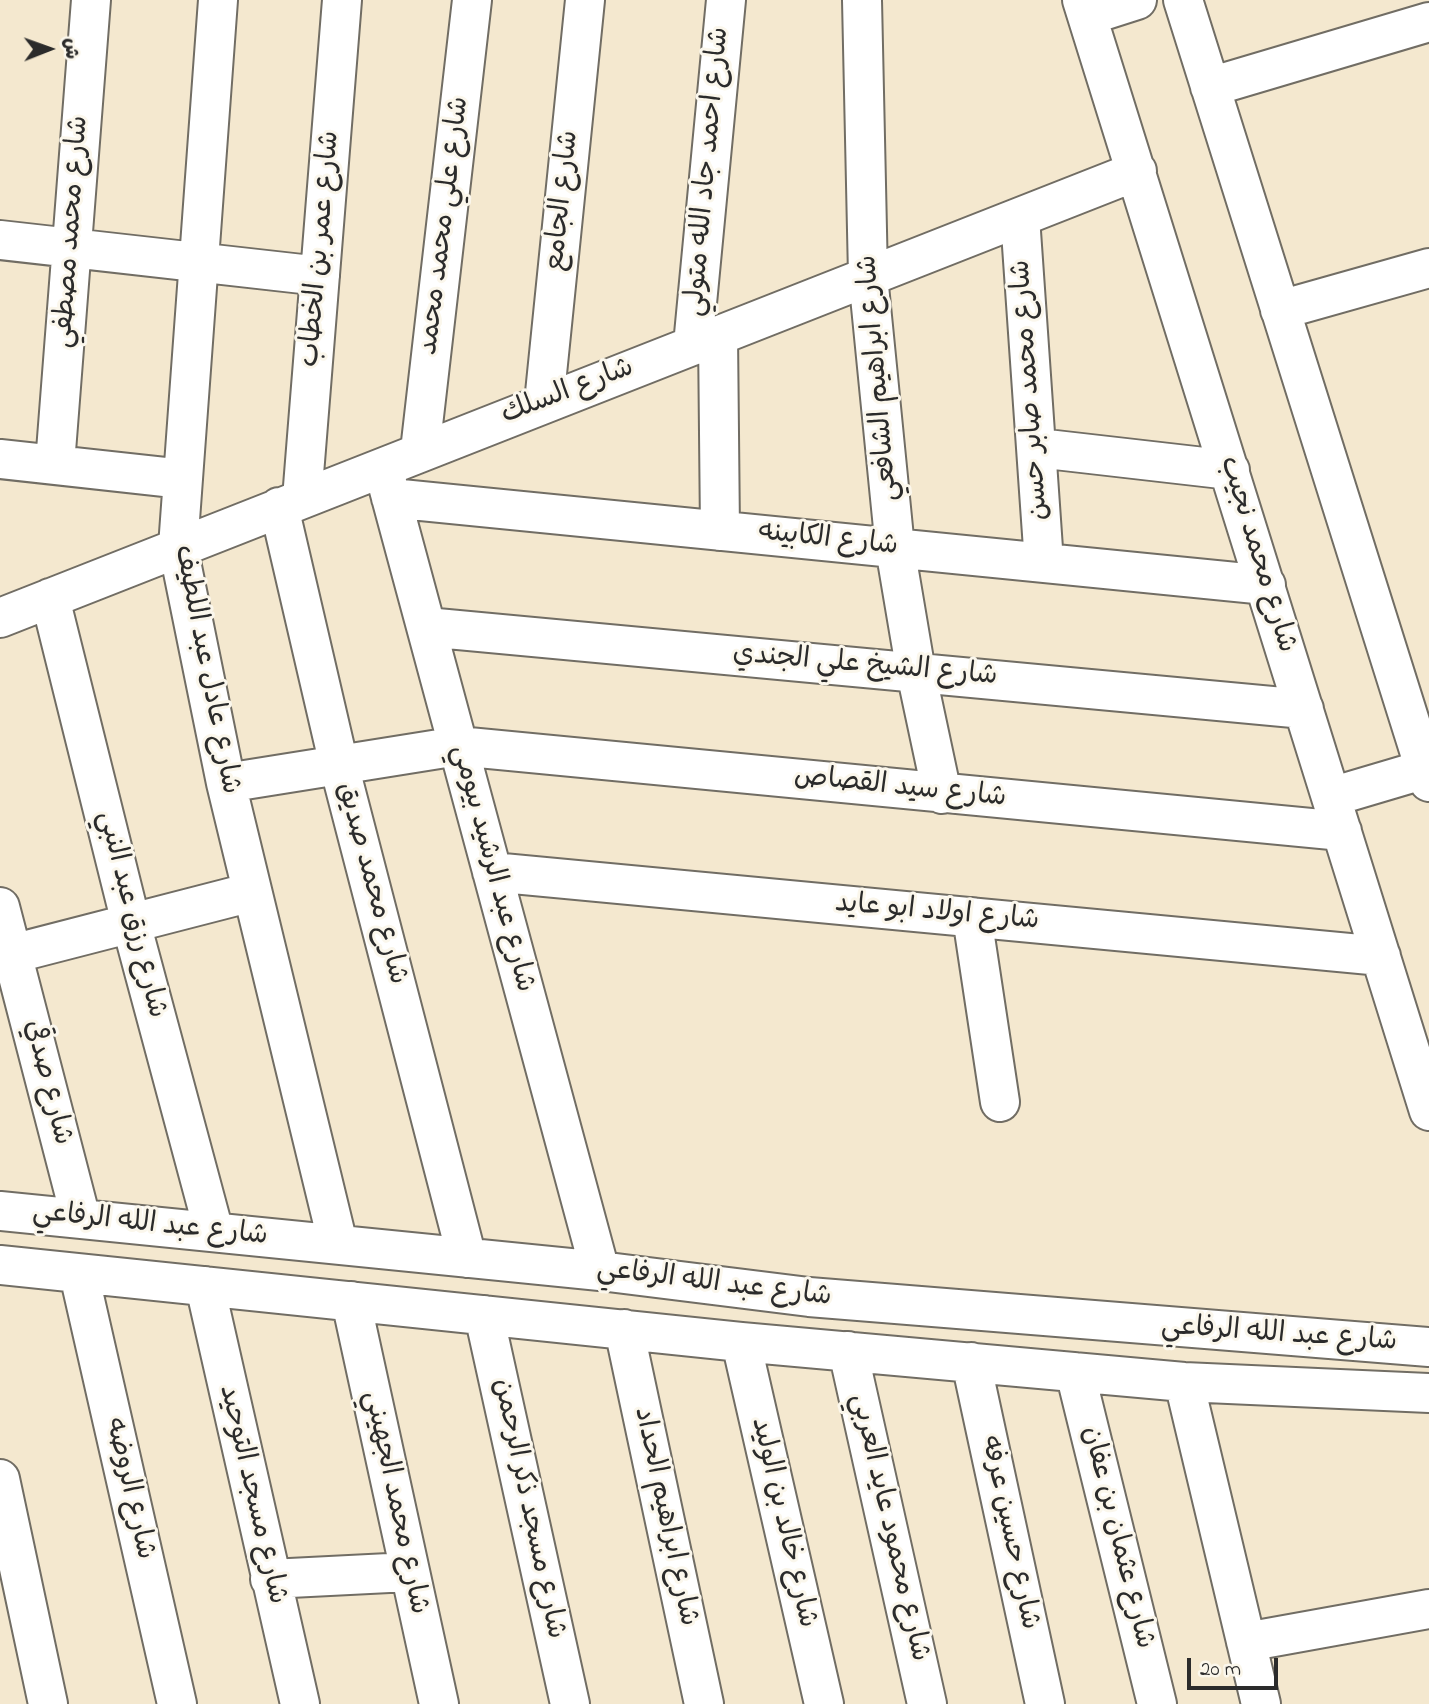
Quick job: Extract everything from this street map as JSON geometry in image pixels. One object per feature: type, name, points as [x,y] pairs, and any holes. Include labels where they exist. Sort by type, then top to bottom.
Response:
[{"type":"street","name":"شارع محمد مصطفي","points":[[55,464],[91,0]]},
{"type":"street","name":"شارع عادل عبد اللطيف","points":[[218,0],[178,547],[226,783],[338,1244]]},
{"type":"street","name":"شارع عمر بن الخطاب","points":[[290,503],[320,276],[342,0]]},
{"type":"street","name":"شارع علي محمد محمد","points":[[420,451],[472,0]]},
{"type":"street","name":"شارع الجامع","points":[[544,403],[584,0]]},
{"type":"street","name":"شارع احمد جاد الله متولي","points":[[720,531],[705,340],[726,0]]},
{"type":"street","name":"شارع ابراهيم الشافعي","points":[[862,0],[869,276],[895,548],[916,672],[942,794]]},
{"type":"street","points":[[1085,8],[1137,0]]},
{"type":"street","points":[[1183,0],[1428,773],[1337,814]]},
{"type":"street","name":"شارع محمد نجيب","points":[[1085,8],[1429,1111]]},
{"type":"street","points":[[1210,87],[1429,22]]},
{"type":"street","name":"شارع السلك","points":[[0,618],[290,503],[387,482],[420,451],[1137,171]]},
{"type":"street","name":"شارع محمد صابر حسن","points":[[1020,217],[1044,563]]},
{"type":"street","points":[[0,240],[320,276]]},
{"type":"street","points":[[1280,310],[1429,268]]},
{"type":"street","points":[[1038,448],[1230,470]]},
{"type":"street","points":[[0,459],[183,479]]},
{"type":"street","name":"شارع الكابينه","points":[[387,482],[720,531],[1266,585]]},
{"type":"street","name":"شارع عبد الرشيد بيومي","points":[[387,482],[600,1272]]},
{"type":"street","name":"شارع محمد صديق","points":[[290,503],[339,765],[467,1258]]},
{"type":"street","name":"شارع رزق عبد النبي","points":[[50,598],[131,923],[214,1232]]},
{"type":"street","name":"شارع الشيخ علي الجندي","points":[[426,627],[1304,709]]},
{"type":"street","name":"شارع سيد القصاص","points":[[226,783],[458,746],[942,794],[1337,814]]},
{"type":"street","name":"شارع اولاد ابو عايد","points":[[492,872],[1381,956]]},
{"type":"street","points":[[6,955],[252,892]]},
{"type":"street","name":"شارع صدقي","points":[[0,907],[6,955],[80,1219]]},
{"type":"street","points":[[972,918],[1000,1102]]},
{"type":"street","name":"شارع عبد الله الرفاعي","points":[[0,1211],[338,1244],[810,1297],[1429,1347]]},
{"type":"street","name":"شارع عبد الله الرفاعي","points":[[0,1265],[741,1342],[1184,1382],[1429,1394]]},
{"type":"street","name":"شارع الروضه","points":[[79,1273],[177,1704]]},
{"type":"street","name":"شارع مسجد التوحيد","points":[[205,1286],[300,1704]]},
{"type":"street","name":"شارع محمد الجهيني","points":[[351,1301],[439,1704]]},
{"type":"street","name":"شارع مسجد ذكر الرحمن","points":[[484,1315],[570,1704]]},
{"type":"street","name":"شارع ابراهيم الحداد","points":[[624,1329],[704,1704]]},
{"type":"street","name":"شارع خالد بن الوليد","points":[[741,1342],[824,1704]]},
{"type":"street","name":"شارع محمود عايد العربي","points":[[848,1351],[927,1704]]},
{"type":"street","name":"شارع حسين عرفه","points":[[971,1362],[1045,1704]]},
{"type":"street","name":"شارع عثمان بن عفان","points":[[1075,1371],[1157,1704]]},
{"type":"street","points":[[1184,1382],[1261,1704]]},
{"type":"street","points":[[0,1479],[48,1704]]},
{"type":"street","points":[[270,1579],[409,1572]]},
{"type":"street","points":[[1246,1642],[1429,1609]]}]
